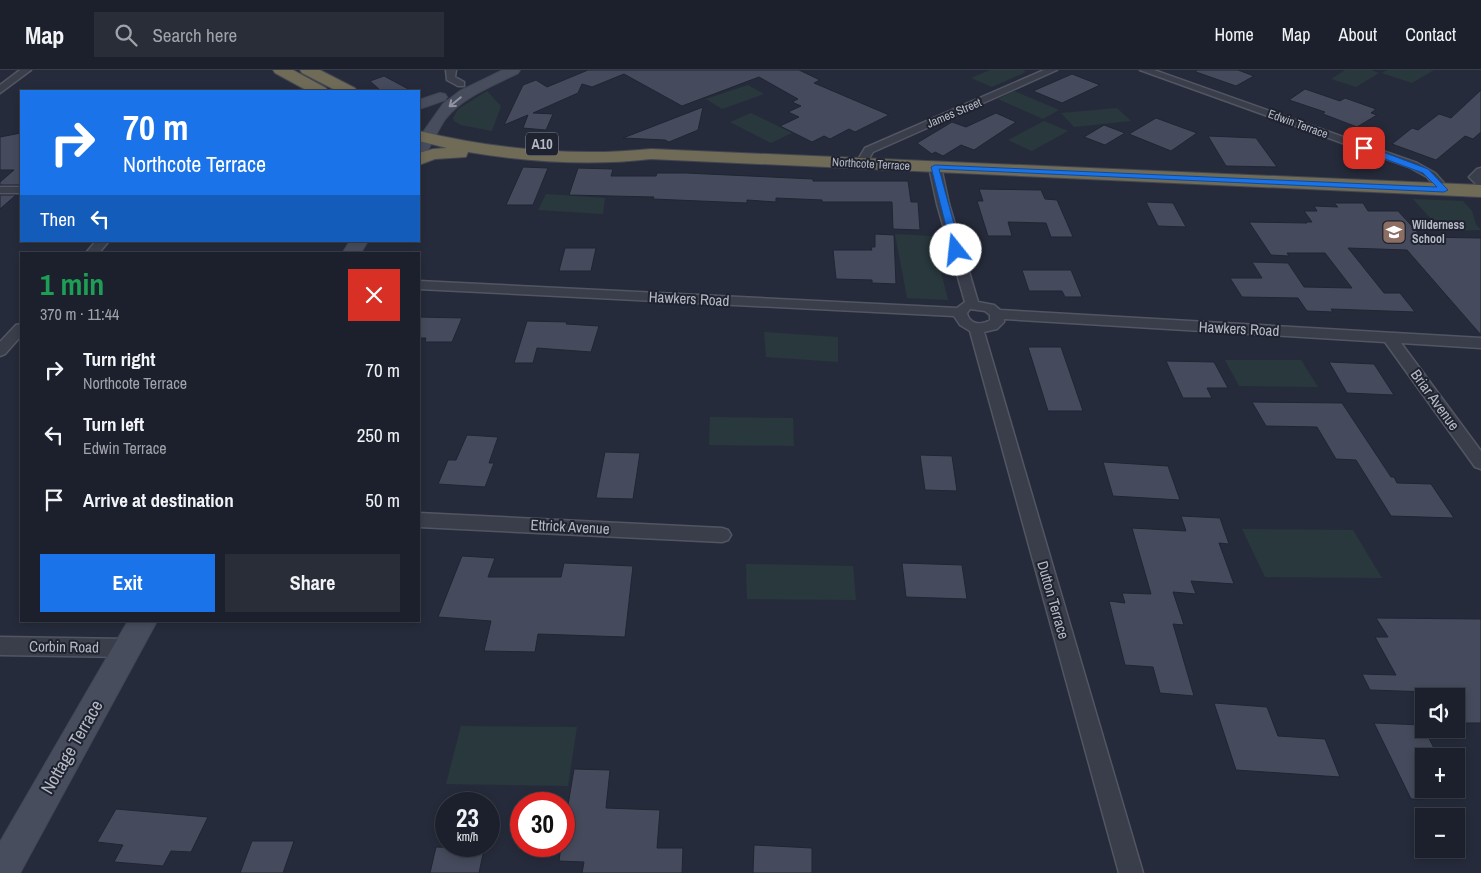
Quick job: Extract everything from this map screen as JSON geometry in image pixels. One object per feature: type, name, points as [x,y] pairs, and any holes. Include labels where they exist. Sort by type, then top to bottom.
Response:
[{"type":"highway","points":[[281,70],[318,90]]},
{"type":"highway","points":[[308,70],[347,90]]},
{"type":"highway","name":"Northcote Terrace","points":[[422,132],[519,154],[620,158],[651,154]]},
{"type":"highway","name":"Northcote Terrace","points":[[422,132],[516,142],[630,150],[651,154],[1481,192]]},
{"type":"highway","points":[[420,159],[445,153],[519,154]]},
{"type":"main road","points":[[420,105],[440,97],[461,84],[508,70]]},
{"type":"main road","points":[[422,132],[459,98],[513,70]]},
{"type":"main road","points":[[422,132],[426,110],[440,97]]},
{"type":"main road","name":"Nottage Terrace","points":[[1,873],[142,622]]},
{"type":"street","points":[[0,90],[26,70]]},
{"type":"street","points":[[451,70],[450,78],[461,84]]},
{"type":"street","name":"James Street","points":[[861,163],[868,150],[1052,70]]},
{"type":"street","name":"Edwin Terrace","points":[[1145,70],[1413,166],[1431,175],[1444,190]]},
{"type":"street","points":[[935,167],[966,308],[962,320],[976,327],[994,326],[998,318],[997,314]]},
{"type":"street","points":[[1481,171],[1475,177],[1481,183]]},
{"type":"street","points":[[0,190],[20,190]]},
{"type":"street","points":[[93,252],[102,242]]},
{"type":"street","name":"Hawkers Road","points":[[420,285],[966,308],[984,306],[997,314],[1481,343]]},
{"type":"street","name":"Dutton Terrace","points":[[976,327],[1131,873]]},
{"type":"street","points":[[0,351],[20,329]]},
{"type":"street","name":"Briar Avenue","points":[[1389,337],[1481,463]]},
{"type":"street","name":"Ettrick Avenue","points":[[420,520],[722,535]]},
{"type":"street","name":"Corbin Road","points":[[0,646],[129,648]]},
{"type":"shaded area","points":[[990,70],[1023,70],[1026,72],[992,87],[971,78]]},
{"type":"shaded area","points":[[1345,70],[1371,70],[1379,73],[1356,87],[1331,79]]},
{"type":"shaded area","points":[[1387,70],[1434,70],[1412,83],[1382,73]]},
{"type":"shaded area","points":[[748,85],[764,94],[722,109],[706,99]]},
{"type":"shaded area","points":[[487,91],[501,106],[492,131],[461,125],[454,121],[453,118],[458,109]]},
{"type":"shaded area","points":[[1014,91],[1059,110],[1043,119],[998,99]]},
{"type":"shaded area","points":[[1117,108],[1131,121],[1074,127],[1061,113]]},
{"type":"shaded area","points":[[751,113],[792,133],[771,143],[730,122]]},
{"type":"shaded area","points":[[1044,121],[1068,131],[1032,151],[1008,140]]},
{"type":"shaded area","points":[[546,194],[605,198],[603,214],[538,210]]},
{"type":"shaded area","points":[[1413,199],[1463,201],[1472,211],[1476,224],[1481,230],[1442,231]]},
{"type":"shaded area","points":[[895,234],[932,236],[948,300],[907,298]]},
{"type":"shaded area","points":[[764,332],[838,337],[838,362],[766,357]]},
{"type":"shaded area","points":[[1225,360],[1301,360],[1318,387],[1239,386]]},
{"type":"shaded area","points":[[710,417],[793,418],[794,446],[709,445]]},
{"type":"shaded area","points":[[1242,529],[1353,530],[1382,578],[1265,577]]},
{"type":"shaded area","points":[[746,564],[853,566],[856,600],[747,599]]},
{"type":"shaded area","points":[[461,726],[577,727],[568,786],[446,784]]},
{"type":"building","points":[[588,70],[799,70],[820,80],[814,83],[889,115],[855,132],[849,129],[830,139],[824,136],[812,142],[780,126],[799,117],[788,112],[801,106],[792,102],[798,99],[759,77],[682,106],[624,74],[592,87],[582,84],[578,93],[533,113],[553,114],[546,130],[523,128],[528,115],[504,125],[523,85],[536,80],[547,87]]},
{"type":"building","points":[[1196,70],[1238,70],[1254,76],[1236,86],[1196,72]]},
{"type":"building","points":[[1072,74],[1100,85],[1062,103],[1033,91]]},
{"type":"building","points":[[384,76],[410,90],[380,90],[370,81]]},
{"type":"building","points":[[1305,89],[1340,101],[1345,98],[1376,109],[1371,113],[1377,115],[1357,127],[1323,114],[1325,112],[1289,100]]},
{"type":"building","points":[[1481,90],[1481,132],[1473,139],[1465,136],[1436,160],[1392,144],[1412,128],[1418,130],[1439,114],[1451,118]]},
{"type":"building","points":[[703,107],[698,130],[669,142],[665,140],[623,138]]},
{"type":"building","points":[[996,113],[1016,122],[974,150],[961,145],[943,156],[935,152],[932,154],[917,143],[952,122],[966,127]]},
{"type":"building","points":[[1156,118],[1197,133],[1171,151],[1129,134]]},
{"type":"building","points":[[1104,125],[1125,133],[1105,145],[1084,137]]},
{"type":"building","points":[[20,133],[20,185],[0,185],[0,182],[14,170],[0,170],[0,137]]},
{"type":"building","points":[[1208,136],[1256,138],[1277,167],[1226,166]]},
{"type":"building","points":[[523,167],[548,168],[533,205],[506,205]]},
{"type":"building","points":[[578,168],[613,169],[611,176],[656,176],[657,173],[686,173],[813,179],[813,181],[908,181],[911,202],[918,202],[920,230],[893,229],[892,202],[822,202],[822,200],[776,198],[776,202],[747,200],[747,203],[653,199],[654,197],[569,195]]},
{"type":"building","points":[[979,189],[1041,190],[1045,199],[1057,200],[1073,237],[1051,237],[1046,223],[1008,222],[1012,236],[988,236],[977,201],[983,201]]},
{"type":"building","points":[[0,195],[16,195],[0,209]]},
{"type":"building","points":[[1146,202],[1173,203],[1186,227],[1158,226]]},
{"type":"building","points":[[1334,203],[1363,203],[1368,211],[1398,211],[1422,237],[1481,238],[1481,335],[1407,250],[1348,248],[1384,293],[1400,293],[1415,312],[1331,309],[1333,312],[1307,311],[1298,298],[1242,297],[1230,278],[1262,278],[1252,262],[1288,263],[1304,287],[1352,288],[1325,253],[1287,253],[1289,256],[1271,255],[1249,222],[1312,222],[1304,211],[1317,211],[1314,206],[1338,207]]},
{"type":"building","points":[[875,234],[894,235],[896,284],[872,283],[872,280],[836,279],[833,250],[872,250],[871,247],[875,247]]},
{"type":"building","points":[[565,248],[596,248],[591,271],[559,271]]},
{"type":"building","points":[[1022,270],[1071,270],[1082,297],[1065,297],[1062,291],[1029,291]]},
{"type":"building","points":[[420,317],[462,318],[452,342],[425,342],[426,338],[420,338]]},
{"type":"building","points":[[527,321],[567,322],[566,324],[599,326],[591,352],[537,348],[533,363],[514,363]]},
{"type":"building","points":[[1028,347],[1061,347],[1083,411],[1048,411]]},
{"type":"building","points":[[1166,361],[1214,362],[1228,388],[1207,388],[1212,398],[1183,398]]},
{"type":"building","points":[[1329,362],[1374,364],[1394,395],[1347,393]]},
{"type":"building","points":[[1252,402],[1342,403],[1391,477],[1394,477],[1397,483],[1431,484],[1454,518],[1391,516],[1356,460],[1336,459],[1317,427],[1266,426]]},
{"type":"building","points":[[467,435],[498,437],[489,463],[494,463],[485,487],[438,484],[448,460],[456,460]]},
{"type":"building","points":[[605,452],[640,453],[633,499],[596,498]]},
{"type":"building","points":[[920,455],[952,456],[957,491],[925,490]]},
{"type":"building","points":[[1103,462],[1168,466],[1180,500],[1113,496]]},
{"type":"building","points":[[1181,516],[1220,518],[1229,544],[1219,543],[1234,584],[1191,581],[1196,594],[1173,592],[1184,625],[1173,624],[1194,696],[1160,693],[1153,667],[1125,665],[1109,601],[1125,603],[1122,593],[1151,594],[1132,528],[1186,531]]},
{"type":"building","points":[[462,556],[495,558],[488,577],[561,577],[564,563],[633,566],[625,637],[538,634],[535,652],[484,651],[491,621],[438,617]]},
{"type":"building","points":[[902,563],[962,565],[967,599],[906,597]]},
{"type":"building","points":[[1376,618],[1481,619],[1481,723],[1465,723],[1465,688],[1415,688],[1415,692],[1370,690],[1362,674],[1396,675],[1375,637],[1388,637]]},
{"type":"building","points":[[1214,703],[1267,707],[1278,736],[1325,739],[1340,777],[1236,770]]},
{"type":"building","points":[[1374,723],[1415,725],[1415,738],[1429,738],[1434,748],[1415,748],[1415,798],[1424,799],[1411,799]]},
{"type":"building","points":[[574,769],[610,770],[606,808],[660,810],[657,848],[683,848],[682,873],[582,873],[584,862],[559,861],[560,857],[575,857],[575,792],[570,792]]},
{"type":"building","points":[[116,809],[208,817],[191,852],[171,851],[163,866],[114,862],[123,845],[97,842]]},
{"type":"building","points":[[252,841],[294,841],[283,873],[240,873]]},
{"type":"building","points":[[754,845],[812,848],[812,873],[753,873]]},
{"type":"building","points":[[435,851],[435,857],[482,857],[479,873],[430,873]]},
{"type":"place","name":"Wilderness School","points":[[1394,232]]},
{"type":"route","points":[[956,250],[935,167],[1444,190],[1425,171],[1364,148]]}]
